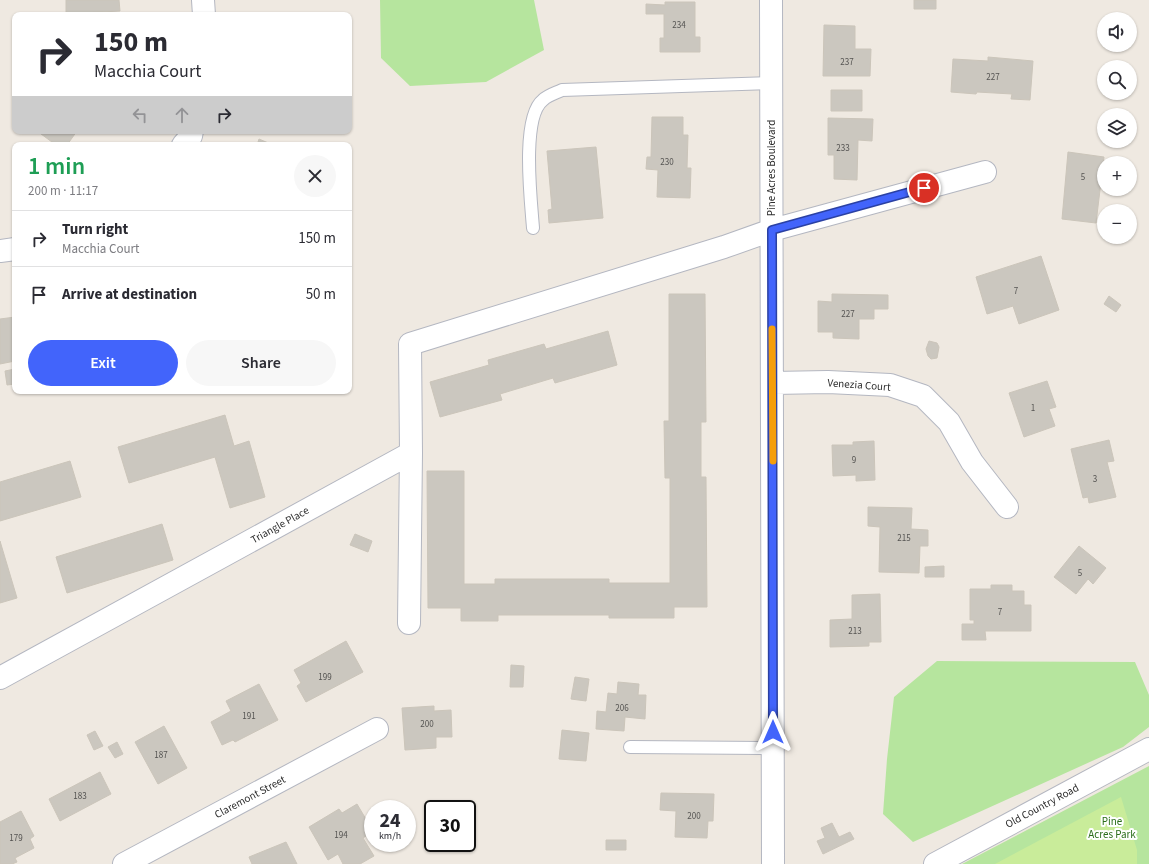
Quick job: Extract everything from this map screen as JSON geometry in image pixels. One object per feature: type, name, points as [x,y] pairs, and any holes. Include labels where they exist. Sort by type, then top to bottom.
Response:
[{"type":"street","points":[[203,0],[204,12]]},
{"type":"street","name":"Pine Acres Boulevard","points":[[771,0],[773,864]]},
{"type":"street","points":[[186,142],[191,134]]},
{"type":"street","points":[[409,623],[411,453],[410,344],[724,247],[772,230],[985,172]]},
{"type":"street","points":[[0,252],[12,250]]},
{"type":"street","name":"Venezia Court","points":[[773,383],[828,382],[890,385],[923,396],[949,422],[972,462],[1007,507]]},
{"type":"street","name":"Triangle Place","points":[[0,678],[411,453]]},
{"type":"street","name":"Claremont Street","points":[[124,864],[377,729]]},
{"type":"street","name":"Old Country Road","points":[[935,864],[1149,749]]},
{"type":"lane","points":[[533,228],[529,159],[532,116],[542,100],[562,90],[771,83]]},
{"type":"lane","points":[[630,747],[773,748]]},
{"type":"green space","points":[[380,0],[534,0],[544,50],[486,82],[410,86],[381,58]]},
{"type":"green space","points":[[937,661],[1135,662],[1149,695],[1149,727],[1123,747],[913,842],[883,814],[894,697]]},
{"type":"green space","name":"Pine Acres Park","points":[[1149,766],[1149,864],[962,864]]},
{"type":"green space","points":[[1121,797],[1137,850],[1137,864],[995,864]]},
{"type":"building","points":[[66,0],[119,0],[120,11],[66,12]]},
{"type":"building","points":[[914,0],[936,0],[936,9],[914,9]]},
{"type":"building","points":[[665,2],[695,2],[695,37],[700,37],[700,52],[660,52],[660,38],[664,38],[664,14],[646,14],[646,4],[665,5]]},
{"type":"building","points":[[824,25],[855,26],[855,49],[871,49],[870,76],[823,76]]},
{"type":"building","points":[[988,57],[1033,61],[1030,100],[1011,99],[1012,94],[951,92],[953,59],[988,61]]},
{"type":"building","points":[[831,90],[862,90],[862,111],[831,111]]},
{"type":"building","points":[[652,117],[683,117],[683,135],[688,135],[687,168],[691,168],[690,198],[657,197],[658,170],[646,169],[647,157],[651,157]]},
{"type":"building","points":[[828,118],[873,119],[872,141],[858,140],[857,180],[834,179],[834,155],[828,155]]},
{"type":"building","points":[[41,134],[75,134],[69,142],[52,142]]},
{"type":"building","points":[[259,139],[266,142],[258,142]]},
{"type":"building","points":[[596,147],[603,218],[549,223],[548,210],[552,209],[547,151]]},
{"type":"building","points":[[1068,152],[1097,156],[1097,196],[1099,196],[1098,204],[1097,204],[1096,223],[1062,219]]},
{"type":"building","points":[[1041,256],[1059,310],[1019,324],[1013,306],[987,314],[976,277]]},
{"type":"building","points":[[669,294],[705,294],[706,422],[701,422],[701,477],[706,477],[707,607],[674,607],[674,618],[609,618],[609,615],[498,615],[498,621],[461,621],[461,608],[428,608],[427,471],[464,471],[464,584],[495,584],[495,579],[609,579],[609,583],[670,583],[670,478],[665,478],[664,421],[669,421]]},
{"type":"building","points":[[832,294],[888,295],[888,309],[874,309],[874,319],[859,319],[859,339],[833,338],[833,332],[818,332],[818,301],[832,302]]},
{"type":"building","points":[[1109,296],[1121,305],[1116,312],[1104,304]]},
{"type":"building","points":[[12,317],[12,362],[0,364],[0,319]]},
{"type":"building","points":[[608,331],[617,365],[555,383],[553,378],[500,394],[502,400],[440,417],[430,382],[489,365],[488,360],[544,344],[546,349]]},
{"type":"building","points":[[929,341],[937,343],[939,347],[937,358],[931,359],[928,356],[926,349]]},
{"type":"building","points":[[12,370],[12,384],[7,385],[5,371]]},
{"type":"building","points":[[1047,381],[1056,407],[1049,409],[1055,426],[1024,437],[1009,393]]},
{"type":"building","points":[[225,415],[234,446],[249,441],[265,497],[230,508],[215,457],[129,483],[118,447]]},
{"type":"building","points":[[1109,440],[1114,461],[1107,462],[1116,497],[1089,503],[1088,497],[1083,498],[1071,449]]},
{"type":"building","points":[[874,441],[875,480],[856,481],[856,475],[833,476],[832,445],[853,445],[853,442]]},
{"type":"building","points":[[70,461],[81,497],[0,521],[0,482]]},
{"type":"building","points":[[868,507],[912,508],[911,529],[928,530],[928,546],[920,546],[919,573],[879,572],[880,527],[868,526]]},
{"type":"building","points":[[162,524],[173,560],[67,593],[56,557]]},
{"type":"building","points":[[355,534],[372,541],[368,552],[350,545]]},
{"type":"building","points":[[0,541],[17,598],[0,603]]},
{"type":"building","points":[[1079,546],[1106,568],[1093,584],[1088,579],[1076,594],[1054,577]]},
{"type":"building","points":[[944,566],[944,577],[925,577],[925,567]]},
{"type":"building","points":[[991,585],[1012,585],[1012,591],[1024,591],[1024,605],[1031,605],[1031,631],[985,631],[986,640],[962,640],[962,624],[974,624],[974,620],[970,620],[970,589],[991,589]]},
{"type":"building","points":[[880,594],[881,642],[869,642],[869,646],[830,647],[830,620],[852,619],[852,595]]},
{"type":"building","points":[[346,641],[363,672],[306,702],[297,686],[301,683],[294,670]]},
{"type":"building","points":[[511,665],[524,666],[523,687],[510,687]]},
{"type":"building","points":[[575,677],[589,679],[586,701],[571,699]]},
{"type":"building","points":[[618,682],[639,684],[638,695],[646,695],[645,719],[625,717],[624,731],[596,729],[597,711],[606,712],[608,693],[617,694]]},
{"type":"building","points":[[259,684],[278,720],[235,742],[233,740],[222,745],[211,722],[231,711],[226,701]]},
{"type":"building","points":[[434,706],[434,711],[451,710],[452,737],[436,737],[436,748],[405,750],[402,708]]},
{"type":"building","points":[[164,726],[187,768],[158,784],[135,742]]},
{"type":"building","points":[[562,730],[589,733],[586,761],[559,759]]},
{"type":"building","points":[[95,731],[103,746],[94,750],[87,735]]},
{"type":"building","points":[[117,742],[123,754],[115,758],[108,747]]},
{"type":"building","points":[[100,772],[111,794],[60,821],[49,799]]},
{"type":"building","points":[[661,793],[714,794],[713,821],[708,821],[707,838],[675,837],[676,811],[660,810]]},
{"type":"building","points":[[357,804],[364,816],[364,852],[372,852],[374,856],[360,864],[343,864],[338,854],[328,860],[309,827],[339,809],[342,813]]},
{"type":"building","points":[[21,811],[34,836],[30,839],[34,848],[15,858],[17,862],[12,864],[0,864],[0,822]]},
{"type":"building","points":[[832,823],[839,837],[850,832],[854,839],[823,854],[817,841],[825,838],[821,828]]},
{"type":"building","points":[[606,840],[626,840],[626,850],[606,850]]},
{"type":"building","points":[[286,842],[297,864],[252,864],[249,857]]},
{"type":"slow traffic","points":[[772,329],[773,461]]},
{"type":"route","points":[[773,732],[772,230],[924,188]]}]
